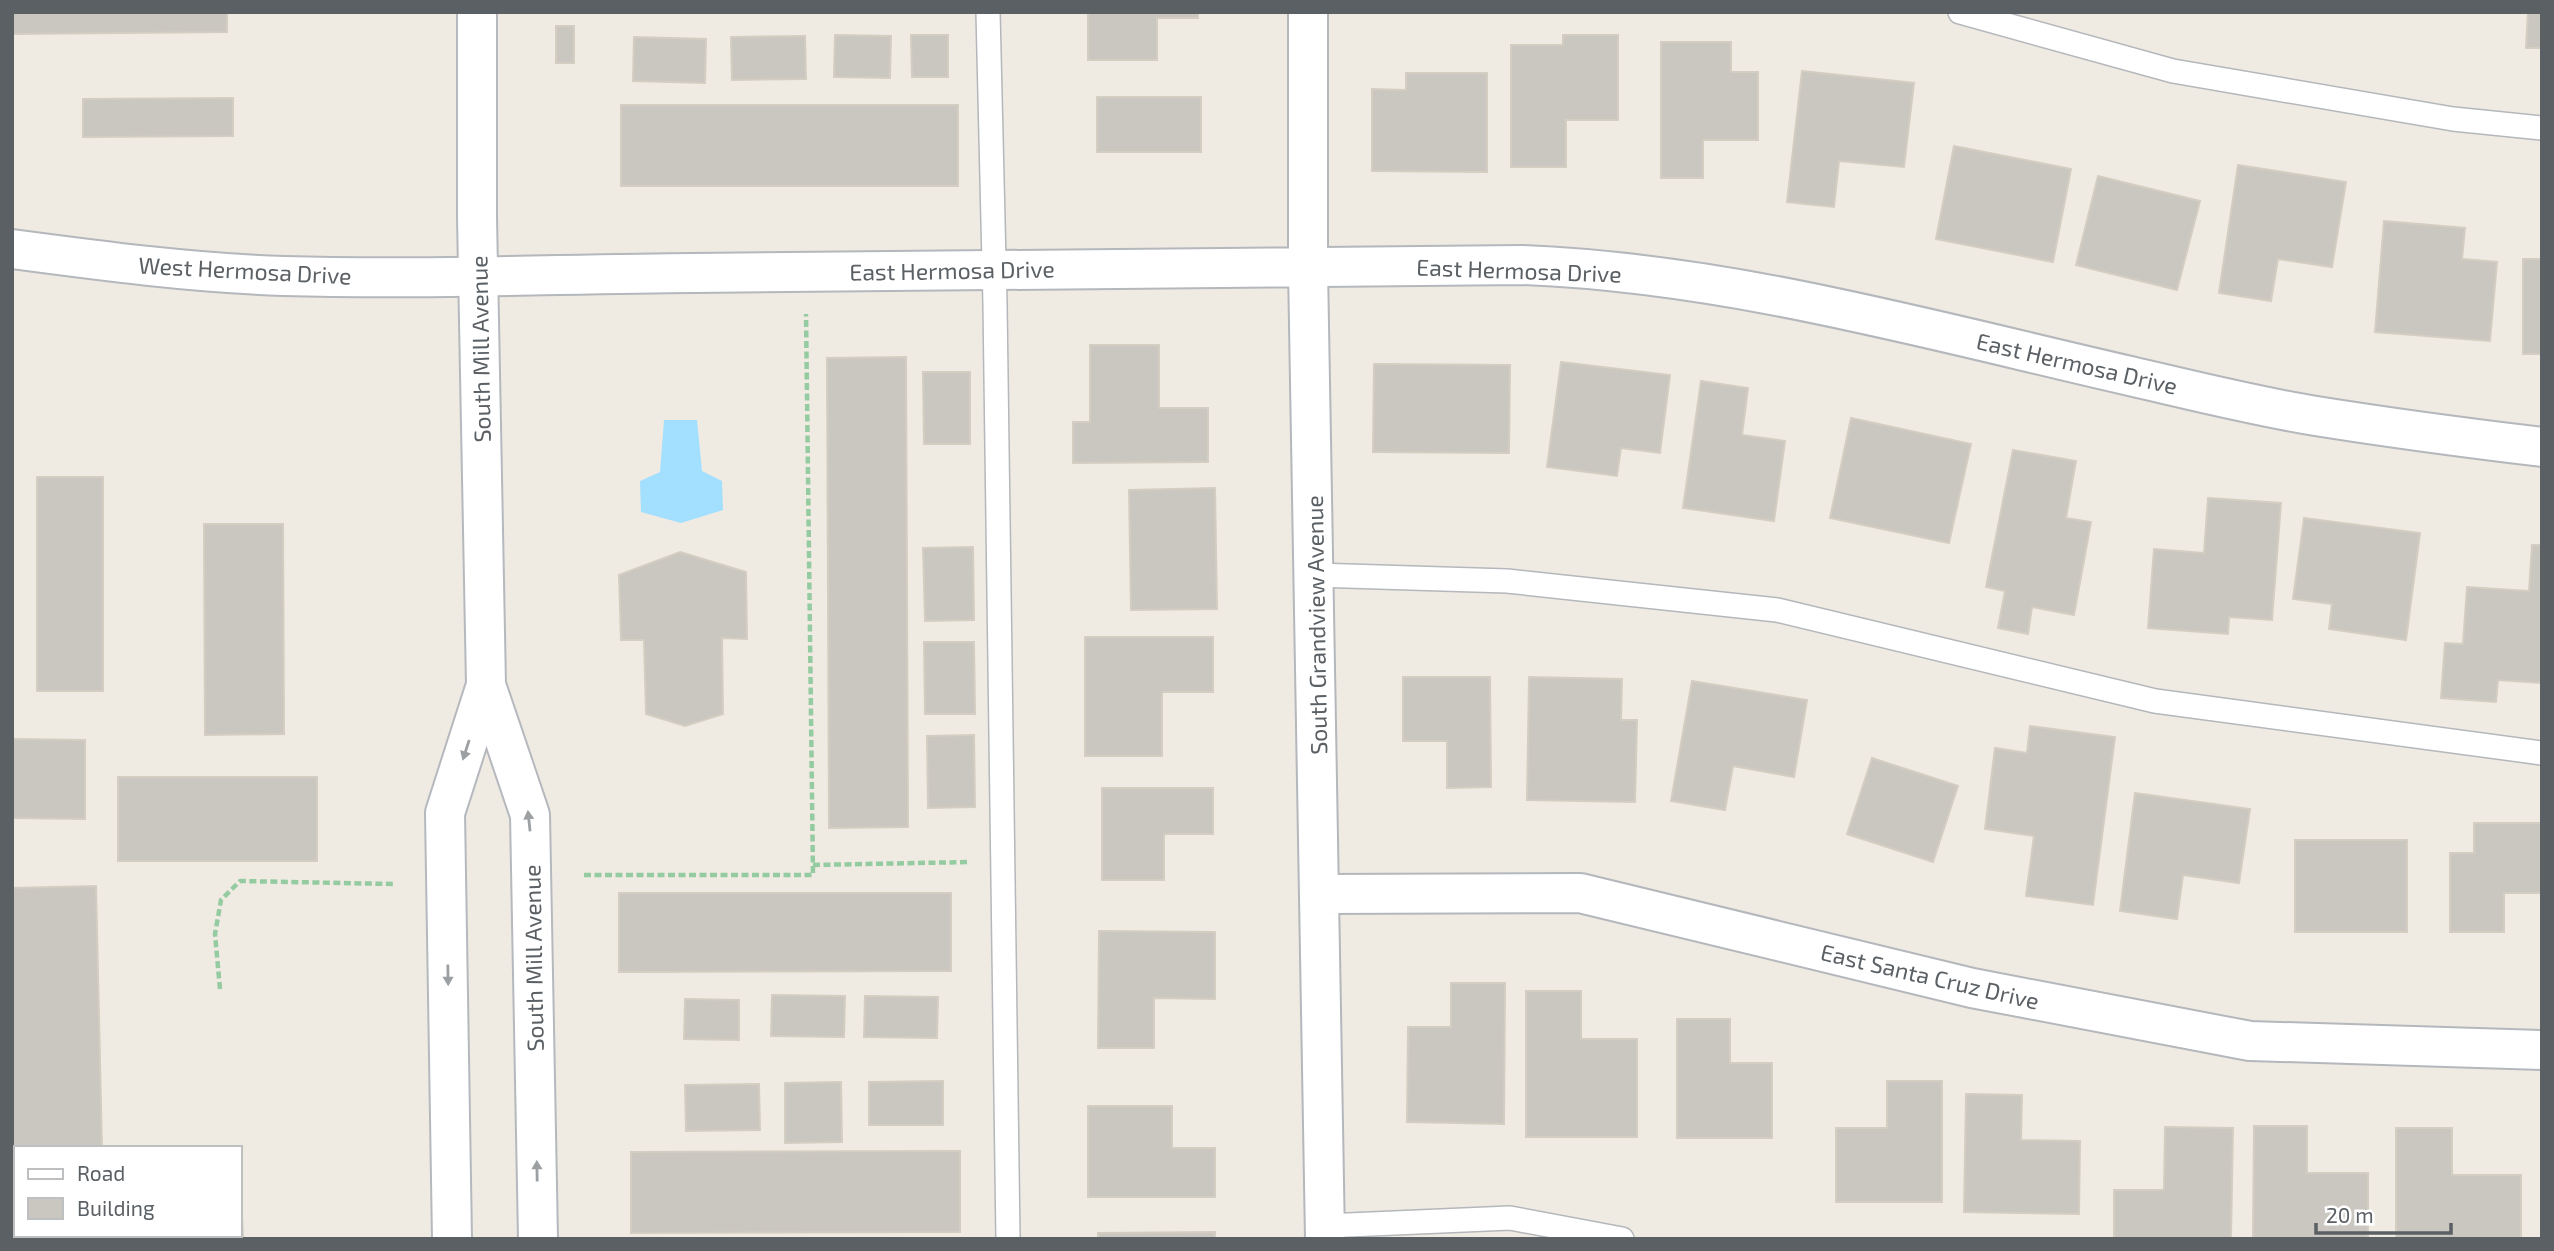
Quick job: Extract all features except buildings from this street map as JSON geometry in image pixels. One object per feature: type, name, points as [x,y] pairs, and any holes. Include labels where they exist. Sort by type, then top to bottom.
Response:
[{"type":"street","name":"South Mill Avenue","points":[[477,12],[477,217],[486,685],[530,815],[538,1239]]},
{"type":"street","name":"South Grandview Avenue","points":[[1308,12],[1308,268],[1325,1232]]},
{"type":"street","name":"West Hermosa Drive","points":[[12,249],[163,267],[281,276],[395,278],[479,275]]},
{"type":"street","name":"East Hermosa Drive","points":[[479,275],[1522,265],[1583,268],[1659,276],[1808,301],[2314,416],[2542,447]]},
{"type":"street","name":"South Mill Avenue","points":[[452,1239],[446,813],[486,685]]},
{"type":"street","name":"East Santa Cruz Drive","points":[[1320,894],[1580,893],[1972,988],[2250,1041],[2542,1050]]},
{"type":"lane","points":[[988,12],[1008,1239]]},
{"type":"lane","points":[[1960,12],[2173,71],[2453,119],[2542,128]]},
{"type":"lane","points":[[1315,575],[1507,580],[1777,610],[2155,701],[2542,753]]},
{"type":"lane","points":[[1325,1232],[1510,1217],[1622,1239]]},
{"type":"path","points":[[584,875],[813,875],[806,306]]},
{"type":"path","points":[[813,865],[1002,861]]},
{"type":"path","points":[[220,989],[215,934],[221,900],[240,881],[393,884]]},
{"type":"water","points":[[664,420],[697,420],[702,471],[722,481],[723,510],[681,523],[641,512],[640,481],[660,472]]}]
